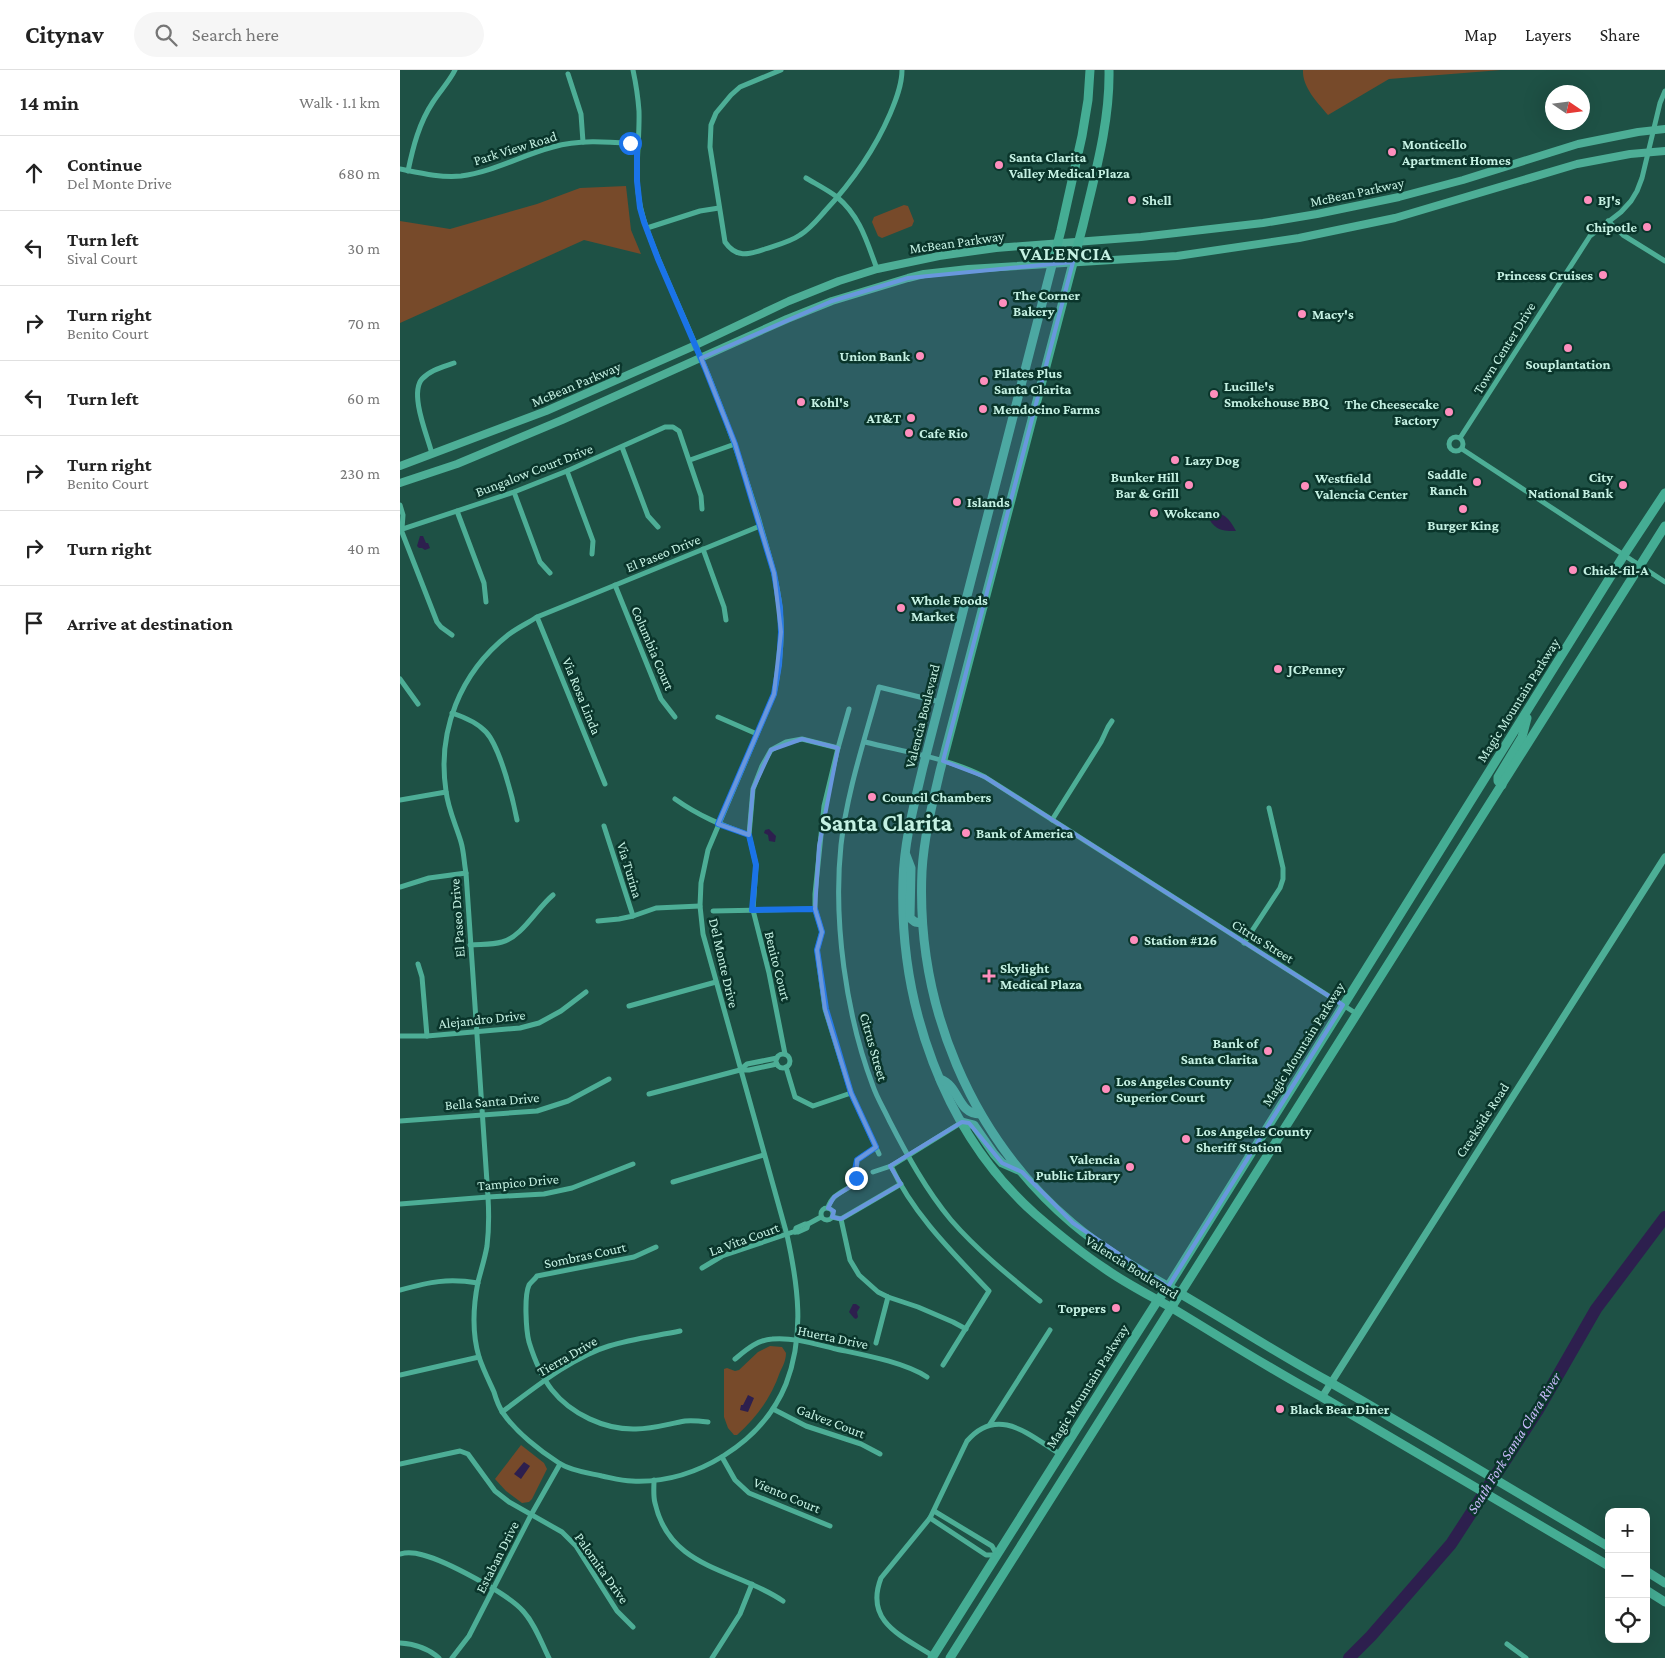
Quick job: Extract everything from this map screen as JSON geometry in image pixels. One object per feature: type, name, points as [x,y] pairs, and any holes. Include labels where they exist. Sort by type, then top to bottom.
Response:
[{"type":"main road","name":"Valencia Boulevard","points":[[1090,70],[1088,100],[1082,136],[1053,264],[914,804],[906,852],[903,900],[906,961],[919,1020],[927,1045],[940,1079],[962,1122],[983,1155],[1035,1214],[1077,1249],[1104,1268],[1267,1367],[1322,1397],[1605,1564]]},
{"type":"main road","name":"Valencia Boulevard","points":[[1109,70],[1107,108],[1095,175],[930,810],[922,870],[922,923],[930,983],[946,1039],[956,1066],[980,1114],[1020,1171],[1050,1203],[1080,1229],[1114,1254],[1282,1356],[1518,1492],[1605,1545]]},
{"type":"main road","name":"McBean Parkway","points":[[400,466],[546,411],[696,345],[788,301],[839,281],[877,269],[957,253],[1058,242],[1148,236],[1263,223],[1317,214],[1403,196],[1463,180],[1578,144],[1665,129]]},
{"type":"main road","name":"McBean Parkway","points":[[400,483],[457,464],[562,420],[787,319],[880,285],[924,274],[968,269],[1176,256],[1299,238],[1395,218],[1577,164],[1647,152],[1665,151]]},
{"type":"main road","name":"Magic Mountain Parkway","points":[[932,1657],[1242,1171],[1343,1005],[1624,555],[1665,493]]},
{"type":"main road","name":"Magic Mountain Parkway","points":[[950,1658],[1665,526]]},
{"type":"main road","points":[[1502,785],[1498,777],[1522,736],[1530,708]]},
{"type":"main road","points":[[906,852],[911,868],[910,918],[915,922],[922,923]]},
{"type":"main road","points":[[940,1079],[947,1081],[952,1086],[966,1110],[970,1113],[980,1114]]},
{"type":"main road","points":[[962,1122],[974,1125],[994,1154],[1002,1162],[1020,1171]]},
{"type":"main road","points":[[1650,1574],[1665,1584]]},
{"type":"main road","points":[[1650,1593],[1665,1602]]},
{"type":"street","points":[[408,171],[414,142],[422,121],[455,70]]},
{"type":"street","name":"Del Monte Drive","points":[[560,1464],[588,1473],[631,1481],[654,1480],[675,1476],[701,1468],[722,1457],[751,1434],[773,1409],[786,1385],[797,1340],[798,1321],[798,1298],[787,1235],[703,934],[700,906],[703,868],[708,850],[774,694],[781,632],[780,608],[774,573],[735,444],[640,208],[637,181],[639,112],[637,87],[632,70]]},
{"type":"street","points":[[781,70],[740,87],[716,113],[711,126],[710,147],[725,242],[736,253],[753,253],[791,240],[808,229],[866,161],[881,134],[894,102],[902,79],[902,70]]},
{"type":"street","points":[[568,74],[582,114],[583,142]]},
{"type":"street","name":"Town Center Drive","points":[[1460,438],[1577,253],[1590,236],[1621,212],[1631,201],[1642,178],[1652,130],[1665,91]]},
{"type":"street","name":"Park View Road","points":[[400,170],[444,176],[475,173],[554,146],[583,142],[637,144]]},
{"type":"street","points":[[806,178],[837,197],[856,218],[863,230],[877,269]]},
{"type":"street","points":[[647,228],[700,211],[719,208]]},
{"type":"street","points":[[1608,221],[1623,235],[1665,261]]},
{"type":"street","points":[[432,454],[417,398],[418,387],[422,380],[430,373],[454,363]]},
{"type":"street","name":"Bungalow Court Drive","points":[[401,528],[514,492],[567,471],[665,427],[673,427],[679,430],[690,460]]},
{"type":"street","points":[[1452,438],[1460,438],[1463,443],[1462,449],[1454,452],[1449,446],[1452,438]]},
{"type":"street","points":[[702,510],[701,496],[690,460],[735,444]]},
{"type":"street","points":[[622,446],[648,516],[658,527]]},
{"type":"street","points":[[1462,449],[1665,582]]},
{"type":"street","points":[[567,471],[593,541],[592,554]]},
{"type":"street","points":[[514,492],[540,562],[550,573]]},
{"type":"street","points":[[400,505],[404,515],[401,528],[437,622],[452,634]]},
{"type":"street","points":[[456,511],[484,583],[486,602]]},
{"type":"street","name":"El Paseo Drive","points":[[560,1464],[528,1440],[502,1412],[479,1358],[475,1335],[474,1311],[488,1232],[488,1197],[466,873],[461,843],[446,792],[443,767],[447,731],[458,696],[479,663],[491,649],[509,634],[537,617],[760,526]]},
{"type":"street","points":[[703,549],[724,607],[726,620]]},
{"type":"street","name":"Columbia Court","points":[[615,585],[662,699],[675,717]]},
{"type":"street","name":"Via Rosa Linda","points":[[537,617],[606,784]]},
{"type":"street","points":[[400,679],[418,704]]},
{"type":"street","name":"Citrus Street","points":[[940,702],[879,687],[853,783],[841,845],[839,882],[843,963],[854,1022],[873,1088],[908,1156],[950,1219],[1000,1269],[1040,1300]]},
{"type":"street","points":[[849,709],[824,806],[815,909],[822,932],[817,950],[826,1009],[851,1093],[880,1154]]},
{"type":"street","points":[[452,713],[470,720],[479,726],[493,741],[513,797],[517,820]]},
{"type":"street","points":[[718,717],[757,734]]},
{"type":"street","points":[[1052,820],[1098,748],[1112,721]]},
{"type":"street","name":"Benito Court","points":[[786,1054],[771,980],[752,910],[756,865],[749,835],[753,789],[771,750],[786,742],[802,739],[838,748]]},
{"type":"street","name":"Citrus Street","points":[[865,742],[962,766],[985,777],[1357,1014]]},
{"type":"street","points":[[400,800],[446,792]]},
{"type":"street","points":[[674,798],[694,812],[718,824],[749,835]]},
{"type":"street","points":[[1244,943],[1280,888],[1283,879],[1283,868],[1269,808]]},
{"type":"street","name":"Via Turina","points":[[598,922],[619,920],[632,916],[604,826]]},
{"type":"street","name":"Creekside Road","points":[[1322,1397],[1665,858]]},
{"type":"street","points":[[400,887],[429,878],[466,873]]},
{"type":"street","points":[[470,945],[502,942],[513,937],[544,902],[553,895]]},
{"type":"street","points":[[632,916],[656,908],[700,906]]},
{"type":"street","points":[[713,911],[815,909]]},
{"type":"street","points":[[418,964],[422,977],[427,1036]]},
{"type":"street","points":[[629,1006],[716,982]]},
{"type":"street","name":"Alejandro Drive","points":[[400,1036],[477,1033],[520,1028],[539,1023],[561,1011],[586,992]]},
{"type":"street","points":[[650,1094],[740,1070],[777,1064],[782,1068],[790,1064],[791,1060],[789,1055],[780,1054],[777,1058],[747,1064],[740,1070]]},
{"type":"street","points":[[777,1058],[777,1064]]},
{"type":"street","points":[[786,1067],[795,1097],[813,1106],[851,1093]]},
{"type":"street","name":"Bella Santa Drive","points":[[400,1120],[537,1111],[568,1101],[609,1079]]},
{"type":"street","points":[[874,1172],[891,1166],[962,1122]]},
{"type":"street","points":[[828,1208],[829,1202],[834,1197],[855,1184],[857,1160],[876,1147]]},
{"type":"street","points":[[673,1182],[764,1155]]},
{"type":"street","name":"Tampico Drive","points":[[400,1204],[544,1194],[572,1188],[633,1164]]},
{"type":"street","points":[[891,1166],[900,1184],[926,1221],[989,1291],[944,1365]]},
{"type":"street","points":[[828,1208],[822,1211],[821,1217],[825,1220],[832,1218],[841,1219],[900,1184]]},
{"type":"street","points":[[828,1208],[832,1212],[832,1218]]},
{"type":"street","name":"La Vita Court","points":[[702,1268],[722,1256],[795,1232],[796,1228],[821,1217]]},
{"type":"street","points":[[841,1219],[850,1260],[859,1275],[878,1292],[954,1322],[966,1329]]},
{"type":"street","name":"Sombras Court","points":[[656,1247],[634,1256],[537,1276],[529,1285],[526,1302],[527,1334],[534,1360],[552,1390],[569,1406],[586,1417],[608,1426],[634,1429],[656,1428],[686,1421],[708,1422]]},
{"type":"street","points":[[400,1290],[436,1281],[449,1280],[478,1283]]},
{"type":"street","points":[[876,1343],[888,1297]]},
{"type":"street","points":[[990,1424],[1050,1330]]},
{"type":"street","name":"Tierra Drive","points":[[502,1412],[546,1380],[588,1354],[609,1346],[680,1331]]},
{"type":"street","name":"Huerta Drive","points":[[735,1359],[752,1345],[770,1339],[797,1340],[862,1354],[916,1370],[927,1377]]},
{"type":"street","points":[[400,1375],[479,1358]]},
{"type":"street","name":"Galvez Court","points":[[773,1409],[806,1426],[861,1444],[880,1454]]},
{"type":"street","points":[[932,1657],[887,1625],[879,1613],[876,1599],[877,1588],[881,1578],[930,1518],[967,1441],[973,1434],[990,1424],[999,1423],[1016,1427],[1060,1454]]},
{"type":"street","name":"Palomita Drive","points":[[400,1464],[460,1451],[468,1454],[495,1491],[509,1502],[562,1532],[576,1546],[617,1611],[634,1627]]},
{"type":"street","name":"Viento Court","points":[[722,1457],[735,1480],[749,1494],[830,1526]]},
{"type":"street","name":"Estaban Drive","points":[[452,1658],[469,1636],[531,1515],[560,1464]]},
{"type":"street","points":[[654,1480],[654,1502],[662,1524],[672,1541],[689,1556],[768,1591],[783,1601]]},
{"type":"street","points":[[930,1518],[986,1555],[996,1555],[992,1546],[934,1511]]},
{"type":"street","points":[[400,1554],[421,1554],[440,1560],[514,1602],[533,1625],[549,1658]]},
{"type":"street","points":[[712,1658],[740,1614],[752,1584]]},
{"type":"street","points":[[400,1643],[418,1645],[439,1658]]},
{"type":"street","points":[[1507,1644],[1526,1658]]},
{"type":"highlighted area","points":[[1073,262],[943,761],[985,777],[1343,1005],[1168,1287],[1073,1223],[1022,1172],[1002,1163],[969,1123],[962,1122],[890,1166],[901,1184],[841,1219],[832,1217],[834,1211],[828,1208],[834,1197],[856,1183],[857,1160],[876,1147],[851,1093],[825,1009],[817,950],[822,932],[815,909],[819,846],[838,748],[802,739],[771,750],[753,789],[749,835],[718,824],[774,694],[781,632],[774,573],[735,444],[701,358],[832,301],[908,278]]},
{"type":"shaded area","points":[[1303,70],[1501,70],[1389,79],[1328,115],[1308,89],[1303,76]]},
{"type":"shaded area","points":[[626,186],[631,230],[641,254],[584,240],[400,323],[400,221],[450,229],[537,204],[580,188]]},
{"type":"shaded area","points":[[904,205],[908,206],[914,221],[912,226],[882,238],[878,236],[872,222],[874,217]]},
{"type":"shaded area","points":[[1210,510],[1226,517],[1236,531],[1225,531],[1213,525],[1206,511]]},
{"type":"shaded area","points":[[420,536],[423,536],[430,548],[425,550],[417,546]]},
{"type":"shaded area","points":[[769,829],[776,836],[775,842],[769,841],[768,835],[764,833],[765,830]]},
{"type":"shaded area","points":[[853,1304],[860,1307],[856,1319],[849,1312]]},
{"type":"shaded area","points":[[770,1346],[782,1347],[786,1353],[783,1365],[763,1406],[737,1435],[734,1435],[728,1428],[724,1417],[724,1369],[739,1370],[758,1352]]},
{"type":"shaded area","points":[[748,1395],[754,1398],[748,1412],[740,1410],[741,1405],[743,1405]]},
{"type":"shaded area","points":[[521,1445],[544,1463],[547,1469],[532,1499],[529,1502],[522,1503],[506,1491],[495,1479]]},
{"type":"shaded area","points":[[524,1462],[530,1466],[521,1479],[514,1474]]},
{"type":"waterway","name":"South Fork Santa Clara River","points":[[1349,1658],[1371,1636],[1451,1544],[1538,1410],[1596,1309],[1665,1217]]},
{"type":"place","name":"Monticello Apartment Homes","points":[[1392,152]]},
{"type":"place","name":"Santa Clarita Valley Medical Plaza","points":[[999,165]]},
{"type":"place","name":"Shell","points":[[1132,200]]},
{"type":"place","name":"BJ's","points":[[1588,200]]},
{"type":"place","name":"Chipotle","points":[[1647,227]]},
{"type":"place","name":"Princess Cruises","points":[[1603,275]]},
{"type":"place","name":"The Corner Bakery","points":[[1003,303]]},
{"type":"place","name":"Macy's","points":[[1302,314]]},
{"type":"place","name":"Souplantation","points":[[1568,348]]},
{"type":"place","name":"Union Bank","points":[[920,356]]},
{"type":"place","name":"Pilates Plus Santa Clarita","points":[[984,381]]},
{"type":"place","name":"Lucille's Smokehouse BBQ","points":[[1214,394]]},
{"type":"place","name":"Kohl's","points":[[801,402]]},
{"type":"place","name":"Mendocino Farms","points":[[983,409]]},
{"type":"place","name":"The Cheesecake Factory","points":[[1449,412]]},
{"type":"place","name":"AT&T","points":[[911,418]]},
{"type":"place","name":"Cafe Rio","points":[[909,433]]},
{"type":"place","name":"Lazy Dog","points":[[1175,460]]},
{"type":"place","name":"Saddle Ranch","points":[[1477,482]]},
{"type":"place","name":"Bunker Hill Bar & Grill","points":[[1189,485]]},
{"type":"place","name":"City National Bank","points":[[1623,485]]},
{"type":"place","name":"Westfield Valencia Center","points":[[1305,486]]},
{"type":"place","name":"Islands","points":[[957,502]]},
{"type":"place","name":"Burger King","points":[[1463,509]]},
{"type":"place","name":"Wokcano","points":[[1154,513]]},
{"type":"place","name":"Chick-fil-A","points":[[1573,570]]},
{"type":"place","name":"Whole Foods Market","points":[[901,608]]},
{"type":"place","name":"JCPenney","points":[[1278,669]]},
{"type":"place","name":"Council Chambers","points":[[872,797]]},
{"type":"place","name":"Bank of America","points":[[966,833]]},
{"type":"place","name":"Station #126","points":[[1134,940]]},
{"type":"place","name":"Skylight Medical Plaza","points":[[989,976]]},
{"type":"place","name":"Bank of Santa Clarita","points":[[1268,1051]]},
{"type":"place","name":"Los Angeles County Superior Court","points":[[1106,1089]]},
{"type":"place","name":"Los Angeles County Sheriff Station","points":[[1186,1139]]},
{"type":"place","name":"Valencia Public Library","points":[[1130,1167]]},
{"type":"place","name":"Toppers","points":[[1116,1308]]},
{"type":"place","name":"Black Bear Diner","points":[[1280,1409]]},
{"type":"district","name":"VALENCIA","points":[[1066,253]]},
{"type":"district","name":"Santa Clarita","points":[[886,822]]},
{"type":"route","points":[[630,143],[637,144],[637,181],[640,208],[644,222],[735,444],[774,573],[780,608],[779,665],[774,694],[718,824],[749,835],[756,865],[752,910],[815,909],[822,932],[817,950],[826,1009],[851,1093],[876,1147],[857,1160],[856,1178]]}]
